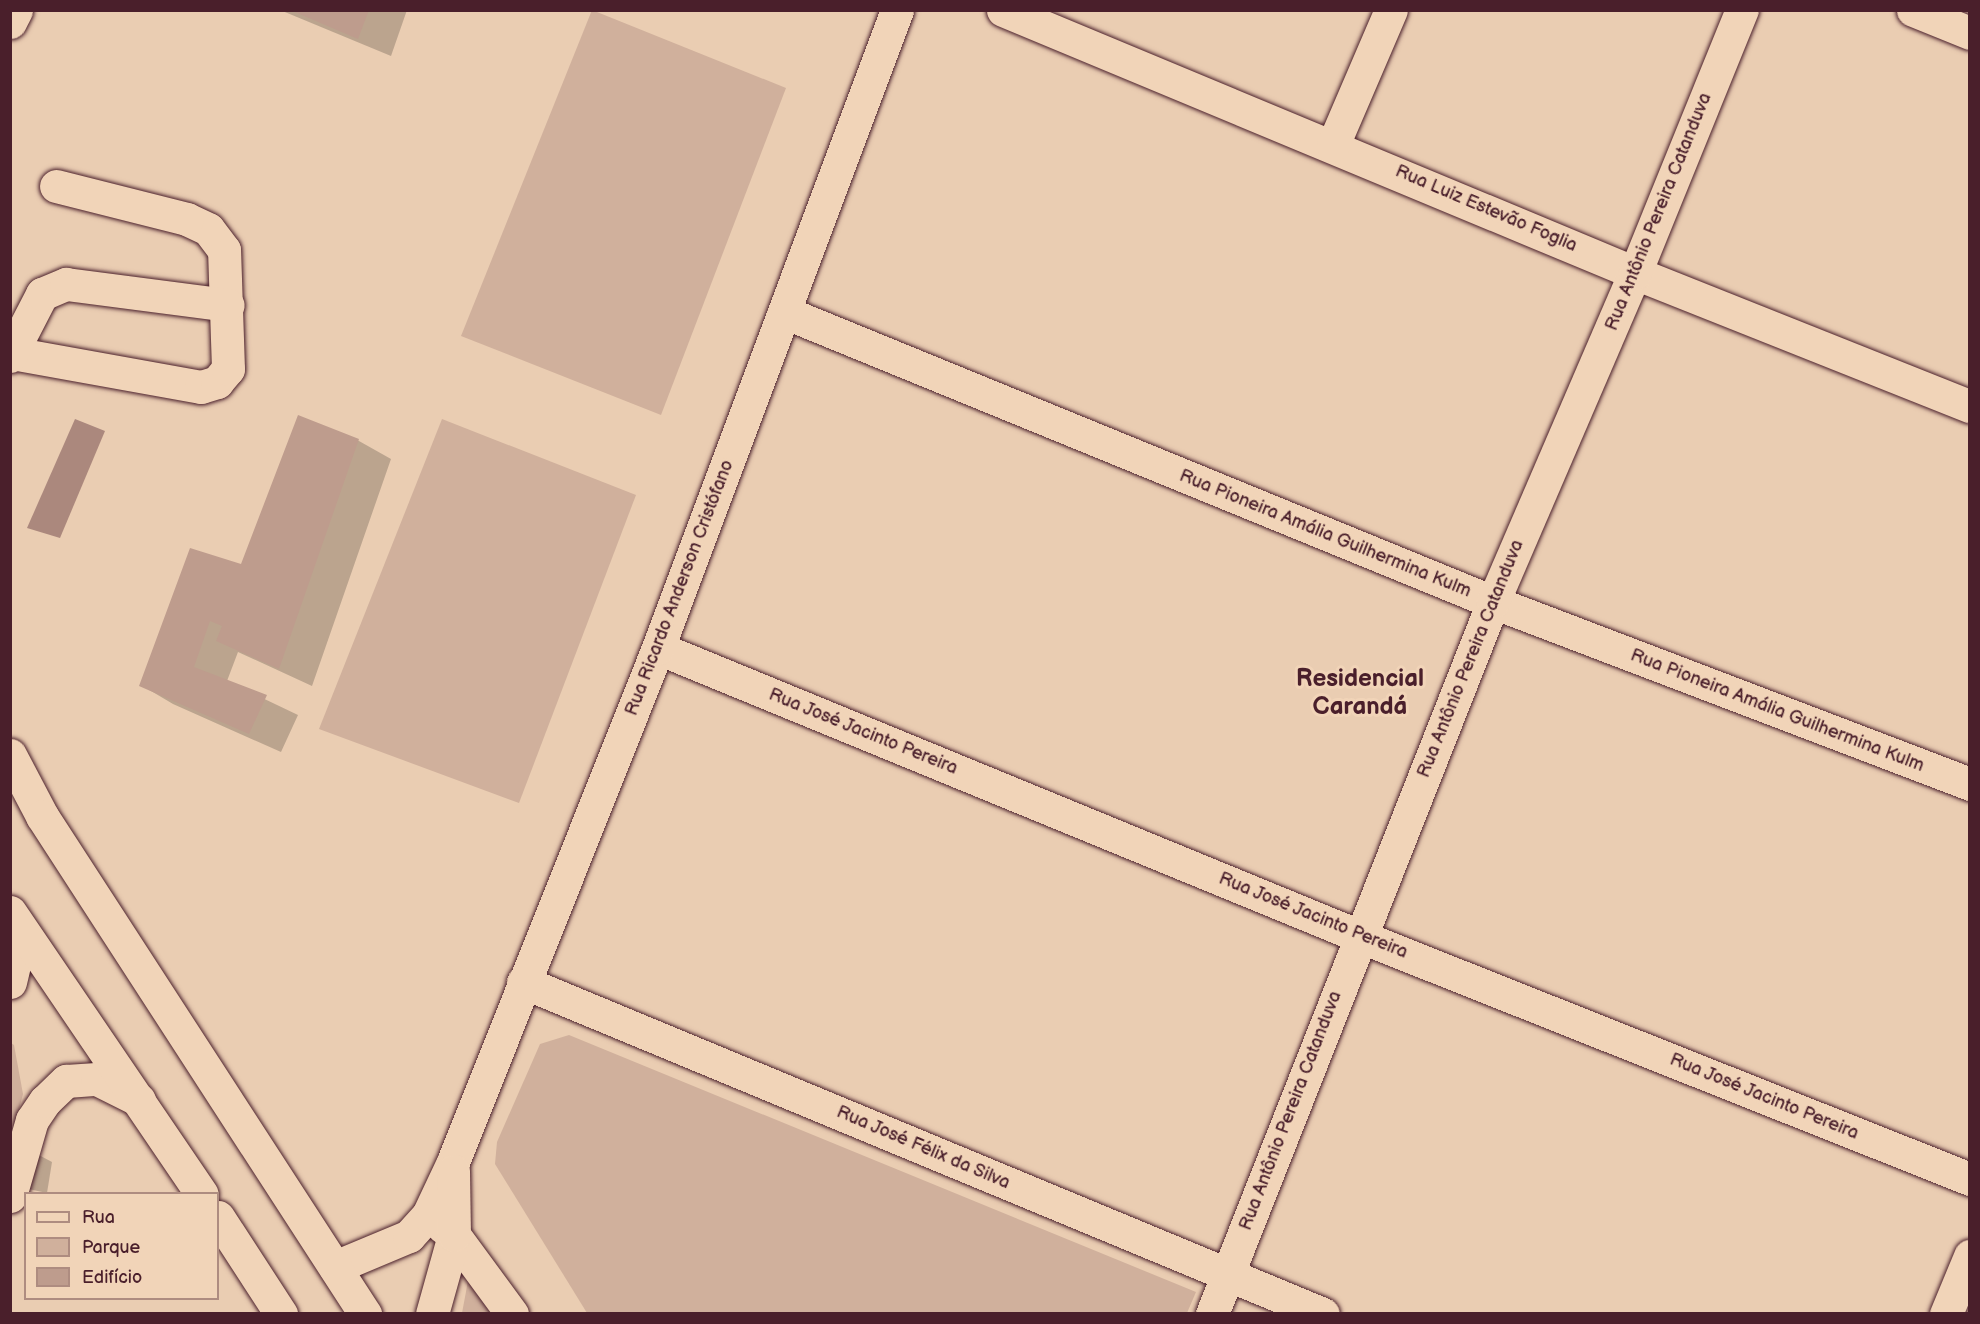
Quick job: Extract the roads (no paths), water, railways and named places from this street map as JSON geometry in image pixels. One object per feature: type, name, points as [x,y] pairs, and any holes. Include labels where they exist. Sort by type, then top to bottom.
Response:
[{"type":"street","points":[[10,22],[16,10]]},
{"type":"street","name":"Rua Ricardo Anderson Cristófano","points":[[335,1267],[409,1236],[428,1215],[453,1162],[658,648],[897,10]]},
{"type":"street","name":"Rua Luiz Estevão Foglia","points":[[1003,10],[1333,145],[1635,273],[1970,406]]},
{"type":"street","points":[[1333,145],[1391,10]]},
{"type":"street","name":"Rua Antônio Pereira Catanduva","points":[[1212,1314],[1359,936],[1493,602],[1635,273],[1742,10]]},
{"type":"street","points":[[1913,10],[1970,33]]},
{"type":"street","points":[[57,186],[187,219],[208,229],[224,250],[228,305],[228,369],[217,382],[201,387],[11,354],[42,294],[66,284],[228,305]]},
{"type":"street","name":"Rua Pioneira Amália Guilhermina Kulm","points":[[784,312],[1493,602],[1970,784]]},
{"type":"street","name":"Rua José Jacinto Pereira","points":[[658,648],[1359,936],[1970,1179]]},
{"type":"street","points":[[10,754],[42,816],[365,1314]]},
{"type":"street","points":[[10,982],[16,921]]},
{"type":"street","points":[[16,921],[201,1192]]},
{"type":"street","name":"Rua José Félix da Silva","points":[[523,982],[1323,1314]]},
{"type":"street","points":[[10,1196],[32,1120],[45,1101],[66,1081],[97,1079],[140,1100]]},
{"type":"street","points":[[432,1314],[454,1235],[453,1162]]},
{"type":"street","points":[[428,1215],[454,1235],[512,1314]]},
{"type":"street","points":[[219,1219],[281,1314]]},
{"type":"street","points":[[1946,1314],[1970,1256]]},
{"type":"district","name":"Residencial Carandá","points":[[1360,693]]}]
